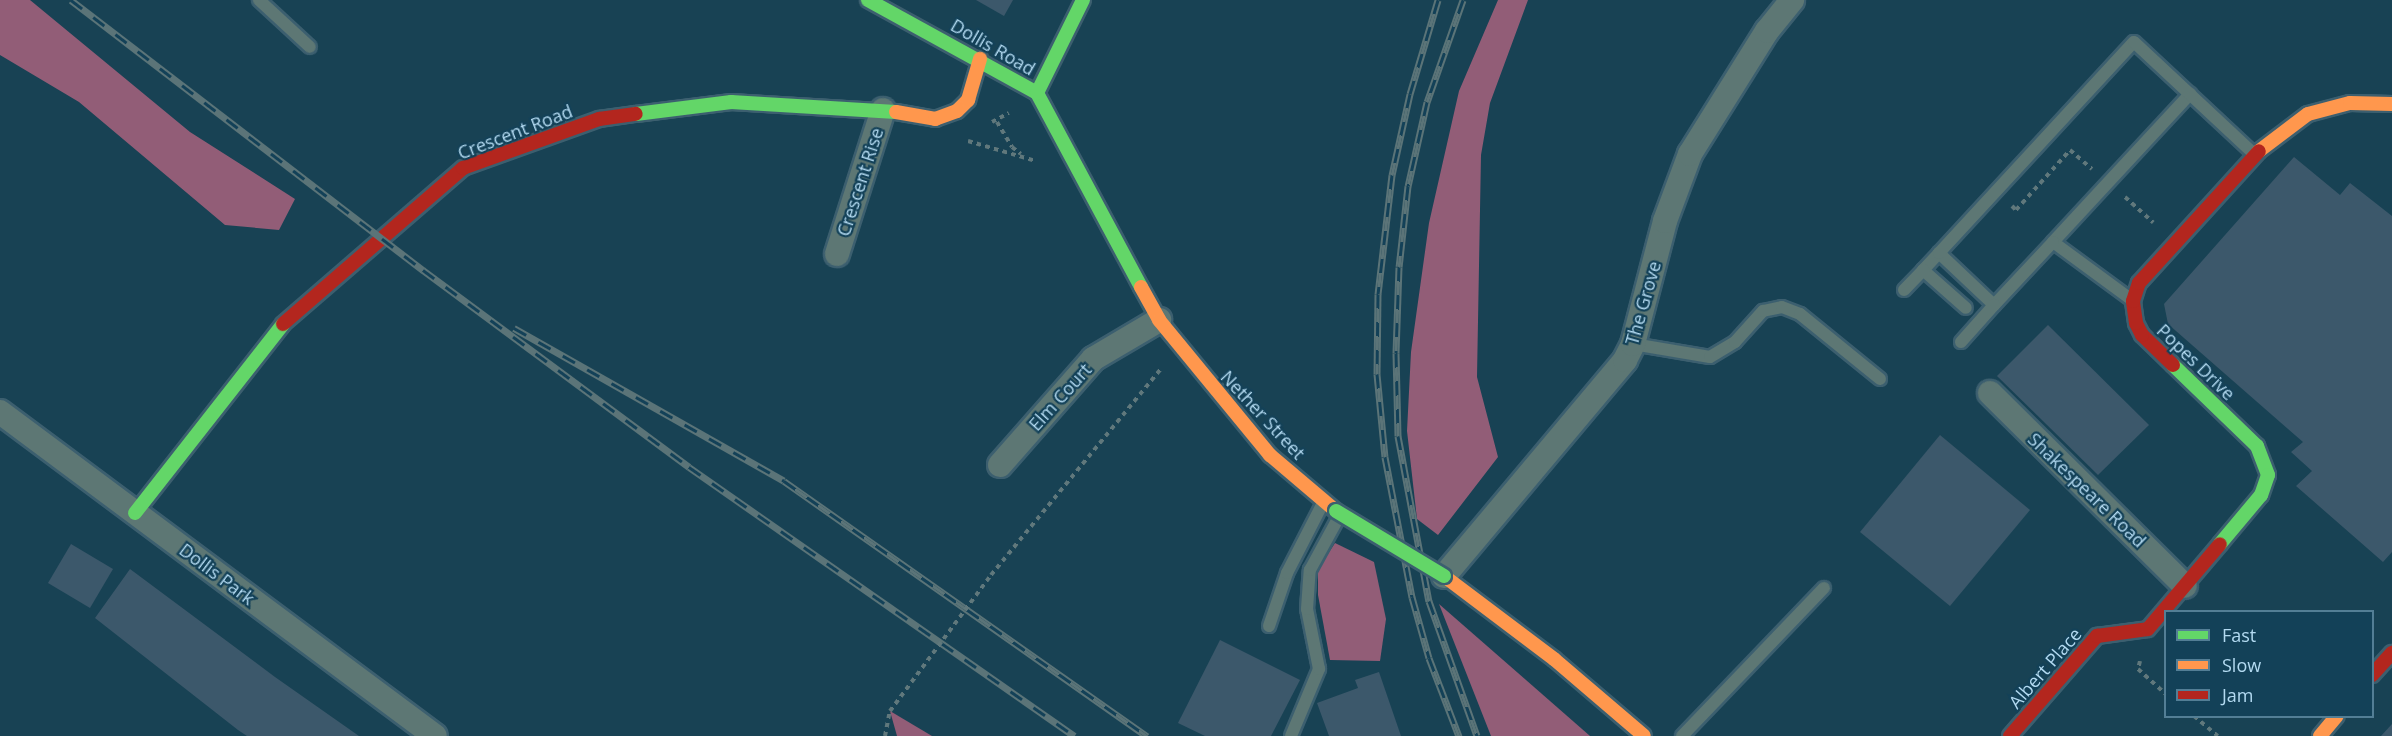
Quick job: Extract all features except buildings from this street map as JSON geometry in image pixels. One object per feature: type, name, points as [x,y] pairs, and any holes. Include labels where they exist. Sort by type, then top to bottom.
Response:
[{"type":"street","points":[[1037,93],[1083,0]]},
{"type":"street","name":"The Grove","points":[[1444,576],[1625,360],[1633,344],[1665,221],[1690,154],[1761,40],[1792,0]]},
{"type":"street","name":"Dollis Road","points":[[872,1],[980,59],[1037,93]]},
{"type":"street","points":[[935,119],[957,111],[968,100],[980,59]]},
{"type":"street","name":"Nether Street","points":[[1037,93],[1159,320],[1270,455],[1323,502],[1444,576],[1554,659],[1644,736]]},
{"type":"street","name":"Crescent Road","points":[[135,513],[285,321],[462,168],[599,119],[731,102],[883,110],[935,119]]},
{"type":"street","points":[[2133,301],[2139,284],[2254,155],[2308,114],[2350,103],[2392,104]]},
{"type":"street","name":"Crescent Rise","points":[[837,254],[883,110]]},
{"type":"street","name":"Popes Drive","points":[[2133,301],[2136,323],[2142,335],[2257,446],[2268,476],[2261,495],[2148,629]]},
{"type":"street","name":"Elm Court","points":[[1000,465],[1093,359],[1159,320]]},
{"type":"street","name":"Shakespeare Road","points":[[1990,393],[2185,585]]},
{"type":"street","name":"Dollis Park","points":[[0,412],[423,733]]},
{"type":"street","name":"Albert Place","points":[[2010,736],[2097,636],[2148,629]]},
{"type":"street","points":[[2374,674],[2392,653]]},
{"type":"street","points":[[2320,736],[2336,718]]},
{"type":"lane","points":[[259,0],[310,47]]},
{"type":"lane","points":[[1904,290],[2134,42],[2254,155]]},
{"type":"lane","points":[[1961,342],[2190,94]]},
{"type":"lane","points":[[2053,242],[2133,301]]},
{"type":"lane","points":[[1939,253],[1994,305]]},
{"type":"lane","points":[[1923,270],[1966,308]]},
{"type":"lane","points":[[1633,344],[1710,357],[1736,342],[1763,312],[1782,307],[1800,314],[1880,380]]},
{"type":"lane","points":[[1269,626],[1287,573],[1323,502]]},
{"type":"lane","points":[[1292,736],[1319,669],[1307,609],[1310,570],[1339,513]]},
{"type":"lane","points":[[1682,736],[1824,588]]},
{"type":"path","points":[[935,119],[960,139],[1023,155],[1045,165]]},
{"type":"path","points":[[997,122],[1012,147],[1023,155]]},
{"type":"path","points":[[885,736],[890,711],[991,575],[1180,347]]},
{"type":"path","points":[[2195,718],[2218,736]]},
{"type":"shaded area","points":[[0,0],[30,0],[190,132],[295,199],[279,230],[225,225],[79,102],[0,55]]},
{"type":"shaded area","points":[[1498,0],[1528,0],[1490,103],[1481,155],[1477,377],[1498,457],[1438,535],[1417,519],[1407,431],[1411,352],[1429,223],[1459,91]]},
{"type":"shaded area","points":[[1335,543],[1374,562],[1386,619],[1380,661],[1330,660],[1318,595],[1318,569]]},
{"type":"shaded area","points":[[1439,604],[1590,736],[1491,736]]},
{"type":"shaded area","points":[[890,711],[932,736],[897,736]]},
{"type":"railway","points":[[71,0],[423,270],[689,467],[1074,736]]},
{"type":"railway","points":[[1438,0],[1410,94],[1392,175],[1378,294],[1377,374],[1385,457],[1412,597],[1429,658],[1459,736]]},
{"type":"railway","points":[[1463,0],[1427,102],[1408,186],[1399,267],[1396,353],[1398,436],[1429,601],[1477,736]]},
{"type":"railway","points":[[514,328],[784,481],[1147,736]]},
{"type":"traffic: fast","points":[[868,0],[1037,93],[1141,287]]},
{"type":"traffic: fast","points":[[1037,93],[1083,0]]},
{"type":"traffic: fast","points":[[636,114],[731,102],[896,112]]},
{"type":"traffic: fast","points":[[135,513],[283,324]]},
{"type":"traffic: fast","points":[[2173,365],[2257,446],[2268,475],[2261,495],[2220,544]]},
{"type":"traffic: fast","points":[[1336,511],[1444,576]]},
{"type":"traffic: slow","points":[[896,112],[935,119],[957,111],[968,100],[980,59]]},
{"type":"traffic: slow","points":[[2259,151],[2308,114],[2350,103],[2392,104]]},
{"type":"traffic: slow","points":[[1141,287],[1159,320],[1270,455],[1336,511]]},
{"type":"traffic: slow","points":[[1444,576],[1554,659],[1644,736]]},
{"type":"traffic: slow","points":[[2320,736],[2335,718]]},
{"type":"traffic: jam","points":[[283,324],[463,168],[599,119],[636,114]]},
{"type":"traffic: jam","points":[[2173,365],[2142,335],[2136,323],[2133,301],[2139,283],[2259,151]]},
{"type":"traffic: jam","points":[[2164,610],[2220,544]]},
{"type":"traffic: jam","points":[[2010,736],[2097,636],[2148,629],[2164,610]]},
{"type":"traffic: jam","points":[[2374,673],[2392,653]]}]
